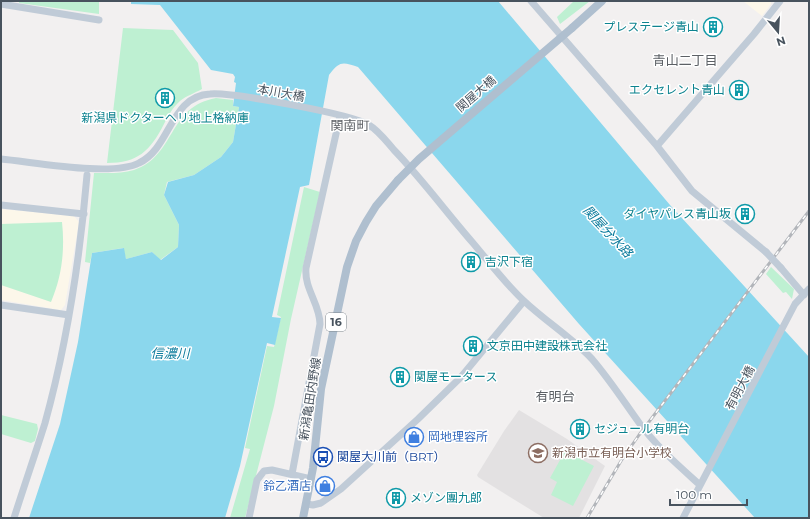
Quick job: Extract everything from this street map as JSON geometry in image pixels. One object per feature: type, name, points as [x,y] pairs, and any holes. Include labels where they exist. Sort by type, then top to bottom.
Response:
[{"type":"main road","name":"関屋大橋","points":[[398,180],[419,159],[602,1]]},
{"type":"main road","name":"新潟亀田内野線","points":[[303,518],[311,479],[321,389],[348,267],[356,241],[366,222],[376,206],[398,180]]},
{"type":"street","points":[[531,1],[657,146],[692,191],[766,252],[806,292]]},
{"type":"street","points":[[657,146],[754,34],[780,1]]},
{"type":"street","points":[[1,4],[99,20]]},
{"type":"street","name":"本川大橋","points":[[1,159],[102,169],[132,167],[157,150],[177,114],[190,101],[196,97],[211,93],[232,95],[326,112],[367,124],[378,133],[426,186],[471,241],[524,301],[591,359],[624,399],[640,424],[657,444],[701,483]]},
{"type":"street","points":[[292,474],[320,324],[319,313],[306,281],[306,268],[340,116]]},
{"type":"street","points":[[14,518],[44,423],[69,315],[84,214],[87,175]]},
{"type":"street","points":[[1,205],[84,214]]},
{"type":"street","name":"有明大橋","points":[[683,518],[795,304],[806,292]]},
{"type":"street","points":[[306,504],[313,505],[321,503],[340,489],[418,419],[456,382],[524,301]]},
{"type":"street","points":[[1,305],[69,315]]},
{"type":"street","points":[[249,518],[257,480],[260,473],[272,470],[311,479]]},
{"type":"shaded area","points":[[743,1],[771,1],[771,4],[762,16]]},
{"type":"shaded area","points":[[1,209],[74,216],[79,222],[65,305],[61,310],[1,300]]},
{"type":"shaded area","name":"新潟市立有明台小学校","points":[[519,410],[567,439],[605,466],[579,518],[544,518],[478,477],[477,475],[504,431]]},
{"type":"green space","points":[[19,1],[99,1],[99,14],[19,3]]},
{"type":"green space","points":[[574,1],[590,1],[560,24],[557,17]]},
{"type":"green space","points":[[123,28],[173,30],[198,63],[202,89],[177,103],[154,141],[142,154],[127,161],[107,163]]},
{"type":"green space","points":[[216,98],[233,100],[233,106],[239,107],[233,142],[221,157],[194,175],[167,182],[164,195],[179,225],[178,247],[160,260],[152,252],[126,259],[123,248],[92,253],[90,263],[85,262],[94,173],[124,172],[134,170],[148,163],[158,154],[188,111],[200,103]]},
{"type":"green space","points":[[304,187],[320,192],[291,319],[274,406],[245,518],[230,518],[250,449],[245,448],[267,346],[274,347],[281,317],[277,315]]},
{"type":"green space","points":[[62,222],[62,263],[58,282],[51,302],[1,285],[1,224]]},
{"type":"green space","points":[[771,267],[794,289],[792,299],[786,292],[783,293],[766,274]]},
{"type":"green space","points":[[1,415],[37,424],[38,429],[35,441],[31,443],[1,434]]},
{"type":"green space","points":[[565,451],[594,466],[573,506],[551,495],[557,482],[550,478]]},
{"type":"water","points":[[131,1],[498,1],[670,205],[809,357],[809,518],[755,518],[579,324],[358,67],[342,64],[336,67],[329,75],[309,185],[300,187],[272,317],[281,318],[275,345],[267,343],[240,466],[225,518],[29,518],[60,424],[78,342],[92,253],[124,248],[126,259],[152,252],[161,260],[178,247],[179,225],[164,195],[168,182],[194,175],[221,157],[233,142],[239,107],[233,106],[236,83],[234,82],[235,77],[233,74],[211,70],[160,5],[131,4]]},
{"type":"railway","points":[[587,518],[621,461],[639,435],[809,211]]},
{"type":"place","name":"プレステージ青山","points":[[713,27]]},
{"type":"place","name":"エクセレント青山","points":[[739,90]]},
{"type":"place","name":"新潟県ドクターヘリ地上格納庫","points":[[165,98]]},
{"type":"place","name":"ダイヤパレス青山坂","points":[[745,214]]},
{"type":"place","name":"吉沢下宿","points":[[471,262]]},
{"type":"place","name":"文京田中建設株式会社","points":[[473,346]]},
{"type":"place","name":"関屋モータース","points":[[400,377]]},
{"type":"place","name":"セジュール有明台","points":[[580,429]]},
{"type":"place","name":"岡地理容所","points":[[414,437]]},
{"type":"place","name":"新潟市立有明台小学校","points":[[538,453]]},
{"type":"place","name":"関屋大川前（BRT）","points":[[323,457]]},
{"type":"place","name":"鈴乙酒店","points":[[325,486]]},
{"type":"place","name":"メゾン團九郎","points":[[396,498]]},
{"type":"district","name":"青山二丁目","points":[[685,60]]},
{"type":"district","name":"関南町","points":[[350,125]]},
{"type":"district","name":"有明台","points":[[555,396]]},
{"type":"water label","name":"関屋分水路","points":[[608,231]]},
{"type":"water label","name":"信濃川","points":[[170,353]]}]
